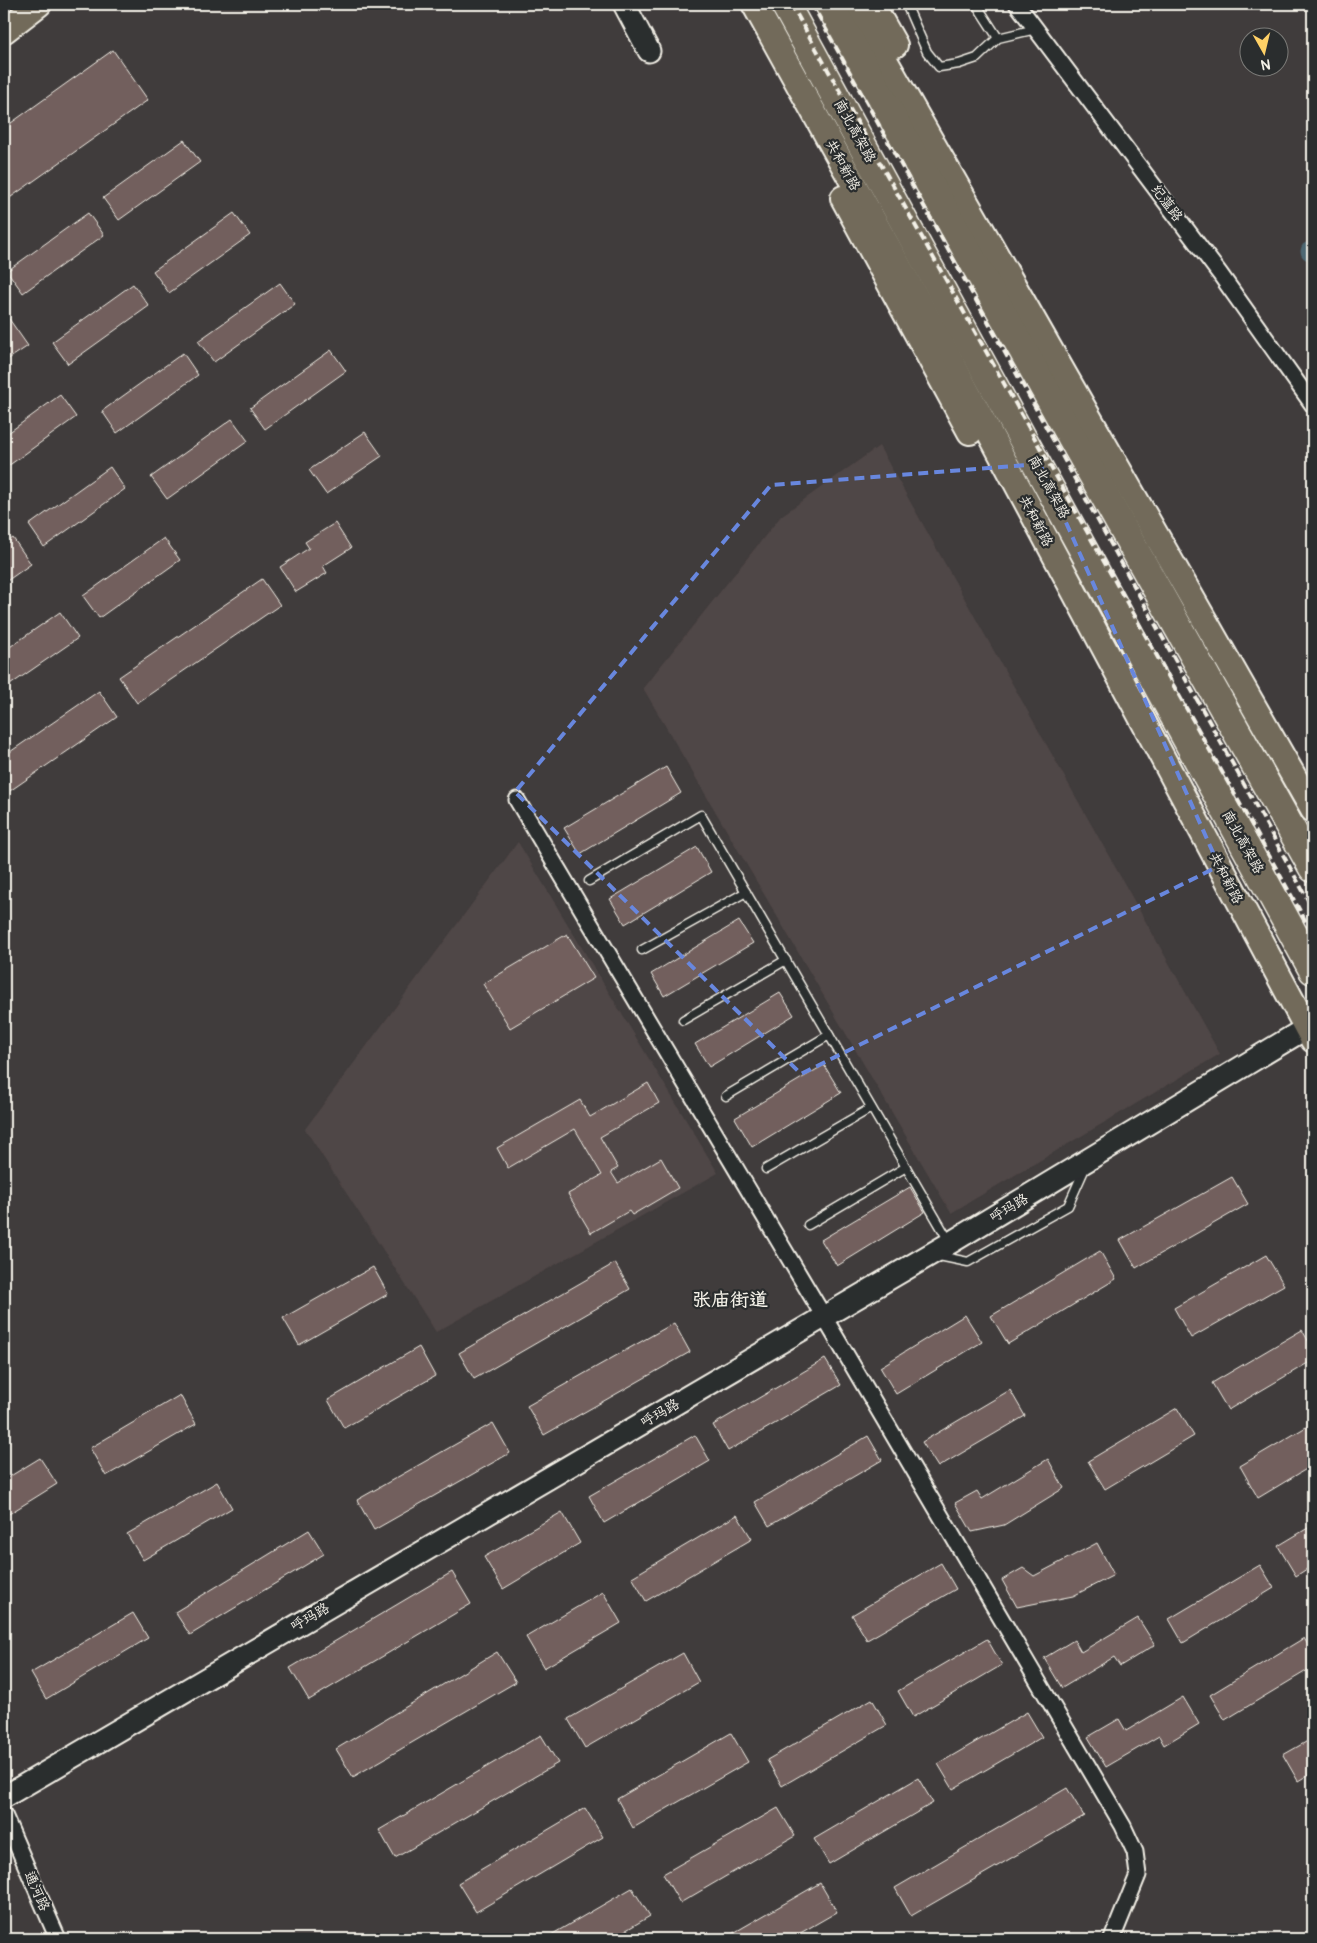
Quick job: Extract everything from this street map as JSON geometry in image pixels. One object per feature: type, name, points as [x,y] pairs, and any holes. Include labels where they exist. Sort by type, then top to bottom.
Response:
[{"type":"highway","name":"南北高架路","points":[[785,4],[1313,970]]},
{"type":"highway","points":[[829,4],[1313,868]]},
{"type":"main road","points":[[4,31],[39,4]]},
{"type":"main road","points":[[736,4],[1100,669],[1133,704]]},
{"type":"main road","name":"共和新路","points":[[754,4],[940,340],[1133,704],[1311,1030]]},
{"type":"main road","points":[[853,4],[1313,810]]},
{"type":"main road","points":[[872,4],[1202,590],[1224,655]]},
{"type":"street","points":[[624,4],[649,51]]},
{"type":"street","name":"纪蕰路","points":[[1017,4],[1220,274],[1313,405]]},
{"type":"street","points":[[517,800],[1123,1826],[1135,1852],[1138,1875],[1112,1939]]},
{"type":"street","name":"呼玛路","points":[[4,1797],[1311,1030]]},
{"type":"street","name":"通河路","points":[[4,1815],[58,1939]]},
{"type":"lane","points":[[906,4],[927,52],[939,67],[959,64],[977,58],[989,44],[998,38],[1036,29]]},
{"type":"lane","points":[[976,4],[998,38]]},
{"type":"lane","points":[[589,881],[701,815],[950,1243]]},
{"type":"lane","points":[[642,950],[746,892]]},
{"type":"lane","points":[[683,1020],[786,960]]},
{"type":"lane","points":[[726,1096],[829,1035]]},
{"type":"lane","points":[[766,1169],[871,1108]]},
{"type":"lane","points":[[932,1254],[968,1262],[1068,1206],[1089,1159]]},
{"type":"lane","points":[[808,1225],[906,1168]]},
{"type":"highlighted area","points":[[1040,464],[1219,866],[801,1074],[515,792],[771,485]]},
{"type":"shaded area","points":[[879,446],[1220,1054],[951,1213],[643,688],[781,516]]},
{"type":"shaded area","points":[[518,842],[718,1173],[436,1332],[305,1129]]},
{"type":"building","points":[[113,50],[148,100],[4,202],[4,128]]},
{"type":"building","points":[[184,140],[200,162],[119,220],[103,198]]},
{"type":"building","points":[[88,213],[104,235],[23,293],[7,271]]},
{"type":"building","points":[[234,213],[250,235],[169,293],[153,271]]},
{"type":"building","points":[[280,283],[295,304],[214,362],[198,341]]},
{"type":"building","points":[[133,284],[149,306],[68,364],[52,342]]},
{"type":"building","points":[[7,316],[28,346],[4,362],[4,318]]},
{"type":"building","points":[[331,350],[346,371],[265,429],[250,408]]},
{"type":"building","points":[[183,353],[198,375],[117,433],[102,411]]},
{"type":"building","points":[[60,395],[76,417],[4,469],[4,436]]},
{"type":"building","points":[[232,419],[248,441],[167,499],[151,477]]},
{"type":"building","points":[[365,432],[382,456],[326,494],[309,470]]},
{"type":"building","points":[[110,467],[125,489],[44,547],[29,525]]},
{"type":"building","points":[[335,523],[351,548],[323,566],[327,573],[296,592],[280,567],[309,548],[305,542]]},
{"type":"building","points":[[13,538],[31,564],[4,583],[4,544]]},
{"type":"building","points":[[164,538],[180,560],[99,618],[83,596]]},
{"type":"building","points":[[262,579],[280,605],[137,703],[119,677]]},
{"type":"building","points":[[60,612],[78,638],[4,689],[4,651]]},
{"type":"building","points":[[99,691],[117,717],[4,795],[4,756]]},
{"type":"building","points":[[666,767],[681,793],[580,854],[564,828]]},
{"type":"building","points":[[697,847],[711,872],[625,924],[610,899]]},
{"type":"building","points":[[739,921],[753,943],[664,996],[651,974]]},
{"type":"building","points":[[567,934],[594,978],[510,1028],[483,984]]},
{"type":"building","points":[[780,993],[794,1015],[709,1067],[695,1044]]},
{"type":"building","points":[[824,1065],[841,1093],[752,1147],[735,1118]]},
{"type":"building","points":[[648,1083],[659,1103],[600,1137],[618,1168],[611,1172],[618,1183],[661,1158],[678,1188],[632,1215],[629,1211],[591,1233],[568,1194],[602,1175],[575,1129],[508,1168],[497,1148],[580,1100],[590,1117]]},
{"type":"building","points":[[1232,1177],[1248,1204],[1136,1268],[1120,1240]]},
{"type":"building","points":[[910,1187],[925,1212],[837,1266],[821,1240]]},
{"type":"building","points":[[1100,1251],[1116,1279],[1008,1344],[991,1316]]},
{"type":"building","points":[[1266,1255],[1284,1285],[1191,1338],[1174,1308]]},
{"type":"building","points":[[615,1263],[630,1289],[474,1379],[459,1353]]},
{"type":"building","points":[[373,1267],[388,1294],[299,1345],[283,1318]]},
{"type":"building","points":[[965,1315],[982,1342],[896,1394],[880,1367]]},
{"type":"building","points":[[674,1323],[690,1352],[544,1435],[527,1406]]},
{"type":"building","points":[[1302,1330],[1313,1349],[1313,1360],[1228,1410],[1212,1383]]},
{"type":"building","points":[[419,1347],[435,1376],[344,1428],[328,1400]]},
{"type":"building","points":[[825,1359],[841,1385],[728,1451],[713,1425]]},
{"type":"building","points":[[1010,1390],[1025,1416],[938,1467],[922,1442]]},
{"type":"building","points":[[180,1395],[196,1424],[106,1476],[90,1448]]},
{"type":"building","points":[[1177,1408],[1194,1436],[1105,1489],[1088,1461]]},
{"type":"building","points":[[493,1423],[510,1453],[374,1530],[357,1500]]},
{"type":"building","points":[[1313,1423],[1313,1465],[1258,1498],[1240,1466]]},
{"type":"building","points":[[695,1435],[710,1461],[604,1523],[589,1496]]},
{"type":"building","points":[[868,1436],[882,1460],[769,1526],[755,1502]]},
{"type":"building","points":[[40,1458],[57,1484],[4,1517],[4,1480]]},
{"type":"building","points":[[1048,1459],[1064,1488],[1004,1525],[972,1532],[955,1503],[977,1491],[982,1499]]},
{"type":"building","points":[[217,1482],[232,1508],[143,1560],[127,1534]]},
{"type":"building","points":[[562,1512],[580,1543],[503,1589],[484,1557]]},
{"type":"building","points":[[737,1515],[752,1539],[646,1601],[632,1577]]},
{"type":"building","points":[[1313,1525],[1313,1565],[1296,1576],[1278,1546]]},
{"type":"building","points":[[309,1530],[324,1554],[190,1635],[175,1612]]},
{"type":"building","points":[[1097,1543],[1114,1575],[1073,1596],[1017,1607],[1002,1580],[1023,1568],[1034,1576]]},
{"type":"building","points":[[941,1563],[956,1589],[867,1640],[852,1615]]},
{"type":"building","points":[[1260,1565],[1274,1588],[1183,1643],[1169,1619]]},
{"type":"building","points":[[452,1572],[471,1604],[309,1700],[290,1668]]},
{"type":"building","points":[[603,1592],[621,1623],[544,1668],[526,1637]]},
{"type":"building","points":[[133,1613],[148,1638],[46,1699],[31,1673]]},
{"type":"building","points":[[1138,1618],[1155,1645],[1120,1666],[1114,1657],[1062,1688],[1044,1658],[1074,1640],[1081,1652]]},
{"type":"building","points":[[1304,1638],[1313,1654],[1313,1667],[1225,1720],[1210,1695]]},
{"type":"building","points":[[987,1639],[1002,1665],[913,1717],[898,1691]]},
{"type":"building","points":[[497,1652],[516,1682],[353,1777],[336,1749]]},
{"type":"building","points":[[683,1653],[699,1682],[585,1748],[568,1719]]},
{"type":"building","points":[[1183,1697],[1199,1724],[1164,1745],[1159,1736],[1106,1767],[1088,1737],[1119,1719],[1126,1731]]},
{"type":"building","points":[[872,1699],[887,1725],[782,1786],[767,1760]]},
{"type":"building","points":[[1027,1712],[1042,1737],[953,1789],[938,1764]]},
{"type":"building","points":[[731,1733],[748,1762],[633,1828],[617,1799]]},
{"type":"building","points":[[541,1735],[558,1763],[395,1858],[379,1830]]},
{"type":"building","points":[[1313,1738],[1313,1772],[1298,1781],[1283,1755]]},
{"type":"building","points":[[918,1778],[933,1803],[829,1864],[814,1839]]},
{"type":"building","points":[[1067,1788],[1084,1816],[911,1916],[895,1888]]},
{"type":"building","points":[[585,1808],[603,1837],[476,1912],[458,1883]]},
{"type":"building","points":[[778,1808],[795,1836],[680,1903],[663,1874]]},
{"type":"building","points":[[820,1883],[837,1912],[790,1939],[723,1939]]},
{"type":"building","points":[[632,1888],[650,1916],[611,1939],[544,1939]]},
{"type":"railway","points":[[791,4],[1313,934]]},
{"type":"railway","points":[[812,4],[1313,909]]},
{"type":"district","name":"张庙街道","points":[[730,1300]]}]
